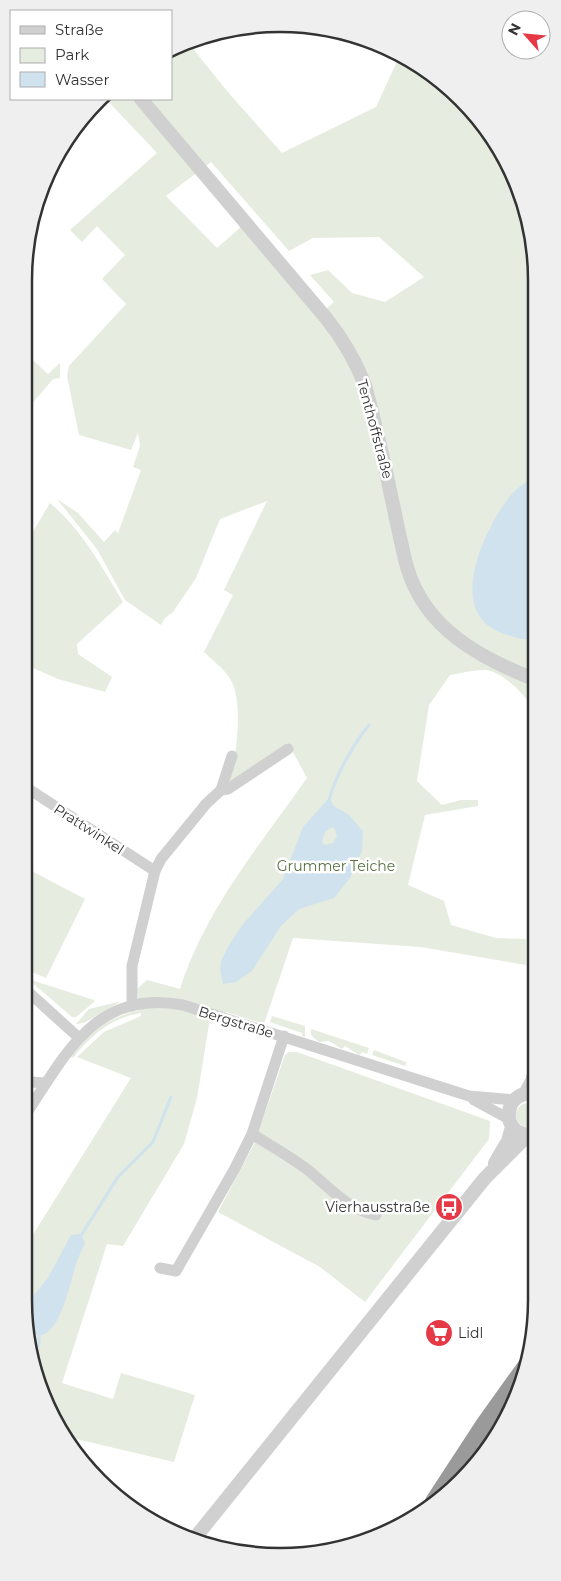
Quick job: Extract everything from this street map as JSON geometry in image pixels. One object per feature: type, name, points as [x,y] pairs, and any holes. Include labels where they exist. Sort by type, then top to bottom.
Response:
[{"type":"highway","points":[[448,1483],[513,1387]]},
{"type":"street","name":"Tenthoffstraße","points":[[142,100],[340,335],[354,360],[368,395],[407,568],[420,599],[444,627],[470,650],[504,668],[529,677]]},
{"type":"street","points":[[221,790],[228,789],[288,749]]},
{"type":"street","points":[[132,1006],[132,966],[155,871],[161,859],[206,804],[221,790],[232,756]]},
{"type":"street","name":"Prattwinkel","points":[[32,791],[155,871]]},
{"type":"street","points":[[32,995],[78,1037]]},
{"type":"street","name":"Bergstraße","points":[[32,1105],[78,1037],[90,1026],[111,1013],[132,1006],[148,1003],[183,1005],[469,1096],[511,1123],[520,1133],[529,1134]]},
{"type":"street","points":[[160,1268],[176,1271],[226,1185],[252,1134],[284,1036]]},
{"type":"street","points":[[32,1082],[46,1083]]},
{"type":"street","name":"Bergstraße","points":[[469,1096],[525,1096]]},
{"type":"street","points":[[198,1534],[485,1178],[508,1141],[511,1123],[509,1110],[525,1096]]},
{"type":"street","points":[[252,1134],[307,1170],[360,1212],[376,1216]]},
{"type":"street","points":[[485,1178],[529,1137]]},
{"type":"green space","name":"Grummer Teiche","points":[[193,49],[227,91],[282,153],[376,107],[397,62],[418,74],[444,94],[467,117],[487,143],[510,186],[520,216],[524,232],[529,280],[529,703],[515,687],[500,675],[481,670],[450,675],[429,705],[417,781],[442,805],[461,800],[478,800],[478,806],[425,815],[408,885],[444,901],[451,925],[496,938],[526,939],[526,965],[421,947],[293,938],[264,1024],[226,1012],[209,1024],[197,1098],[184,1144],[123,1246],[107,1244],[62,1383],[113,1399],[121,1373],[195,1395],[174,1462],[76,1440],[74,1438],[51,1395],[37,1349],[32,1300],[32,1236],[131,1078],[77,1057],[104,1032],[141,1016],[141,1013],[130,1015],[111,1023],[87,1042],[73,1058],[70,1056],[83,1040],[100,1026],[120,1016],[140,1010],[137,989],[147,980],[180,989],[204,932],[219,905],[253,853],[307,778],[288,743],[229,784],[238,729],[237,699],[229,677],[204,652],[233,595],[224,590],[267,501],[220,519],[196,578],[173,612],[165,618],[161,625],[125,600],[97,549],[57,499],[78,513],[104,542],[115,530],[118,533],[141,470],[133,467],[140,446],[138,433],[131,450],[79,435],[67,376],[69,366],[126,304],[102,279],[125,255],[97,226],[82,242],[70,230],[157,153],[109,102],[110,100],[172,100],[172,58],[186,51]],"holes":[[[211,162],[289,251],[313,238],[379,237],[424,277],[385,302],[352,293],[328,270],[310,275],[334,302],[318,316],[243,225],[217,248],[166,196]]]},
{"type":"green space","points":[[32,359],[48,374],[60,363],[60,378],[53,379],[32,404]]},
{"type":"green space","points":[[50,503],[82,537],[123,602],[77,644],[78,654],[112,677],[105,692],[58,679],[32,668],[32,533]]},
{"type":"green space","points":[[32,871],[85,899],[46,978],[32,972]]},
{"type":"green space","points":[[32,980],[94,1000],[76,1017],[72,1017],[32,982]]},
{"type":"green space","points":[[120,1002],[84,1023],[76,1024],[89,1009]]},
{"type":"green space","points":[[272,1016],[305,1026],[305,1037],[302,1036],[302,1033],[270,1022]]},
{"type":"green space","points":[[311,1029],[369,1048],[367,1054],[363,1052],[359,1055],[345,1046],[342,1049],[329,1041],[319,1042],[311,1035]]},
{"type":"green space","points":[[374,1050],[407,1062],[405,1066],[372,1055]]},
{"type":"green space","points":[[289,1052],[297,1052],[490,1121],[489,1139],[365,1302],[320,1267],[218,1212],[254,1144],[285,1055]]},
{"type":"green space","points":[[528,1103],[528,1127],[520,1123],[516,1115],[520,1107]]},
{"type":"water","points":[[529,480],[529,639],[502,633],[485,623],[475,608],[473,589],[475,568],[481,547],[490,527],[511,495]]},
{"type":"water","points":[[329,798],[334,806],[349,815],[363,831],[362,851],[350,878],[334,898],[299,909],[281,926],[252,971],[236,982],[223,984],[220,969],[221,961],[228,947],[243,924],[283,879],[303,827]],"holes":[[[332,827],[335,829],[337,836],[333,843],[324,845],[322,842],[325,832]]]},
{"type":"water","points":[[81,1234],[85,1243],[77,1261],[68,1294],[53,1327],[46,1333],[35,1334],[32,1297],[48,1278],[71,1235]]},
{"type":"waterway","points":[[329,801],[345,761],[369,725]]},
{"type":"waterway","points":[[80,1237],[118,1177],[153,1142],[171,1097]]},
{"type":"waterway","points":[[37,1348],[39,1344],[39,1333]]},
{"type":"place","name":"Vierhausstraße","points":[[449,1207]]},
{"type":"place","name":"Lidl","points":[[439,1333]]}]
